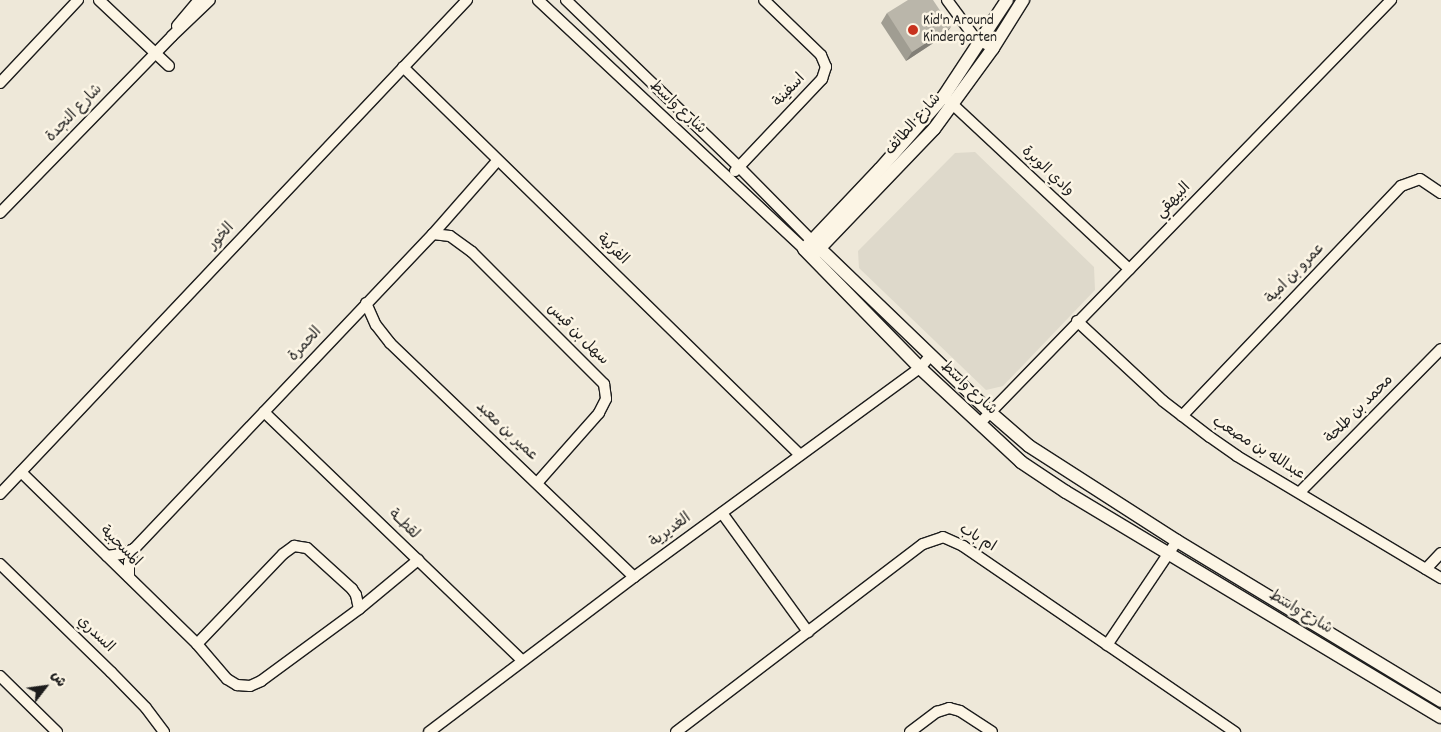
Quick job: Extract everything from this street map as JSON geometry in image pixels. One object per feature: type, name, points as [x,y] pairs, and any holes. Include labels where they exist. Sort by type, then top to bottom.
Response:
[{"type":"street","points":[[0,83],[78,0]]},
{"type":"street","points":[[99,0],[169,66]]},
{"type":"street","name":"شارع النجدة","points":[[172,36],[199,0]]},
{"type":"street","name":"شارع النجدة","points":[[0,213],[155,52],[210,0]]},
{"type":"street","name":"الخور","points":[[0,494],[467,0]]},
{"type":"street","name":"شارع واسط","points":[[538,0],[729,178],[931,355],[991,413],[1029,446],[1178,541],[1441,701]]},
{"type":"street","name":"شارع واسط","points":[[566,0],[739,167],[920,368],[1021,462],[1066,492],[1441,717]]},
{"type":"street","name":"اسفينة","points":[[729,178],[822,79],[826,67],[821,55],[764,0]]},
{"type":"street","points":[[947,0],[981,43],[993,48]]},
{"type":"street","name":"شارع الطائف","points":[[811,248],[944,96],[981,43],[1007,0]]},
{"type":"street","name":"شارع الطائف","points":[[811,248],[890,178],[954,105],[1023,0]]},
{"type":"street","name":"البيهقي","points":[[980,423],[1077,321],[1391,0]]},
{"type":"street","name":"الفركية","points":[[403,68],[800,455]]},
{"type":"street","name":"وادي الوبرة","points":[[944,96],[1129,269]]},
{"type":"street","name":"الحمرة","points":[[134,549],[433,234],[498,160]]},
{"type":"street","name":"عمرو بن امية","points":[[1182,416],[1401,186],[1420,179],[1441,193]]},
{"type":"street","name":"سهل بن قيس","points":[[433,234],[450,236],[468,248],[604,384],[606,399],[599,413],[538,482]]},
{"type":"street","name":"عمير بن معبد","points":[[366,303],[376,325],[390,343],[538,482],[634,577]]},
{"type":"street","name":"عبدالله بن مصعب","points":[[1077,321],[1182,416],[1237,456],[1441,578]]},
{"type":"street","name":"محمد بن طلحة","points":[[1300,492],[1441,349]]},
{"type":"street","name":"الغديرية","points":[[428,732],[634,577],[920,368],[931,355]]},
{"type":"street","name":"لقطــة","points":[[264,412],[522,660]]},
{"type":"street","name":"المسحبية","points":[[21,472],[197,644],[227,679],[238,685],[250,686],[261,681],[359,609],[418,560]]},
{"type":"street","points":[[722,513],[808,632]]},
{"type":"street","name":"ام باب","points":[[676,732],[923,544],[943,537],[963,546],[1234,732]]},
{"type":"street","points":[[1108,645],[1178,541]]},
{"type":"street","points":[[197,644],[283,554],[294,546],[308,548],[352,589],[356,595],[359,609]]},
{"type":"street","points":[[108,556],[134,549]]},
{"type":"street","points":[[129,577],[129,562],[134,549]]},
{"type":"street","points":[[1426,569],[1441,553]]},
{"type":"street","name":"السدري","points":[[0,564],[117,678],[146,708],[164,732]]},
{"type":"street","points":[[0,676],[56,732]]},
{"type":"street","points":[[910,732],[937,712],[949,708],[960,710],[992,732]]},
{"type":"shaded area","points":[[975,152],[1094,267],[1095,290],[1003,386],[986,390],[859,268],[858,251],[955,153]]},
{"type":"building","name":"Kid'n Around Kindergarten","points":[[908,0],[933,0],[951,27],[912,52],[887,13]]},
{"type":"place","name":"Kid'n Around Kindergarten","points":[[913,30]]}]
